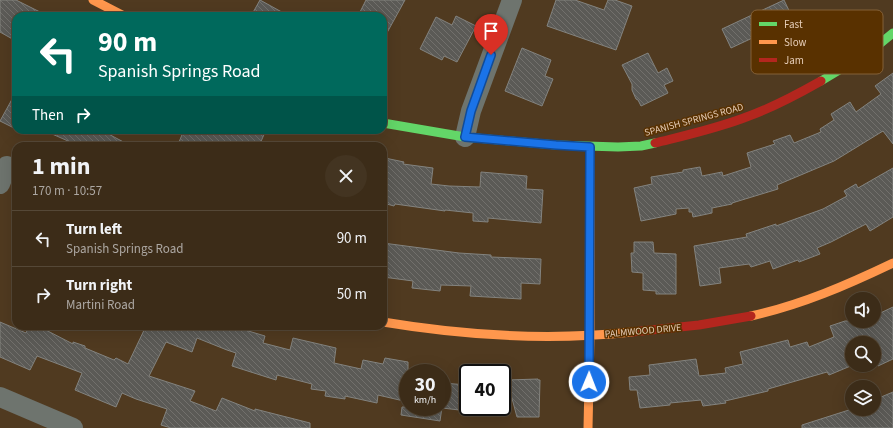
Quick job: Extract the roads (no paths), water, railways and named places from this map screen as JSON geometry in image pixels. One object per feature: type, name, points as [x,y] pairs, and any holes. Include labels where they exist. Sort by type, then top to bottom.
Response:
[{"type":"street","points":[[93,0],[116,12]]},
{"type":"street","points":[[465,137],[471,111],[512,0]]},
{"type":"street","name":"SPANISH SPRINGS ROAD","points":[[883,41],[893,33]]},
{"type":"street","name":"SPANISH SPRINGS ROAD","points":[[387,124],[465,137],[590,147],[640,146],[703,131],[750,116],[799,94],[835,74]]},
{"type":"street","points":[[588,428],[590,336],[590,147]]},
{"type":"street","name":"PALMWOOD DRIVE","points":[[387,323],[419,328],[476,334],[539,337],[590,336],[706,325],[752,316],[804,302],[851,284],[893,263]]},
{"type":"street","points":[[0,397],[73,428]]}]
